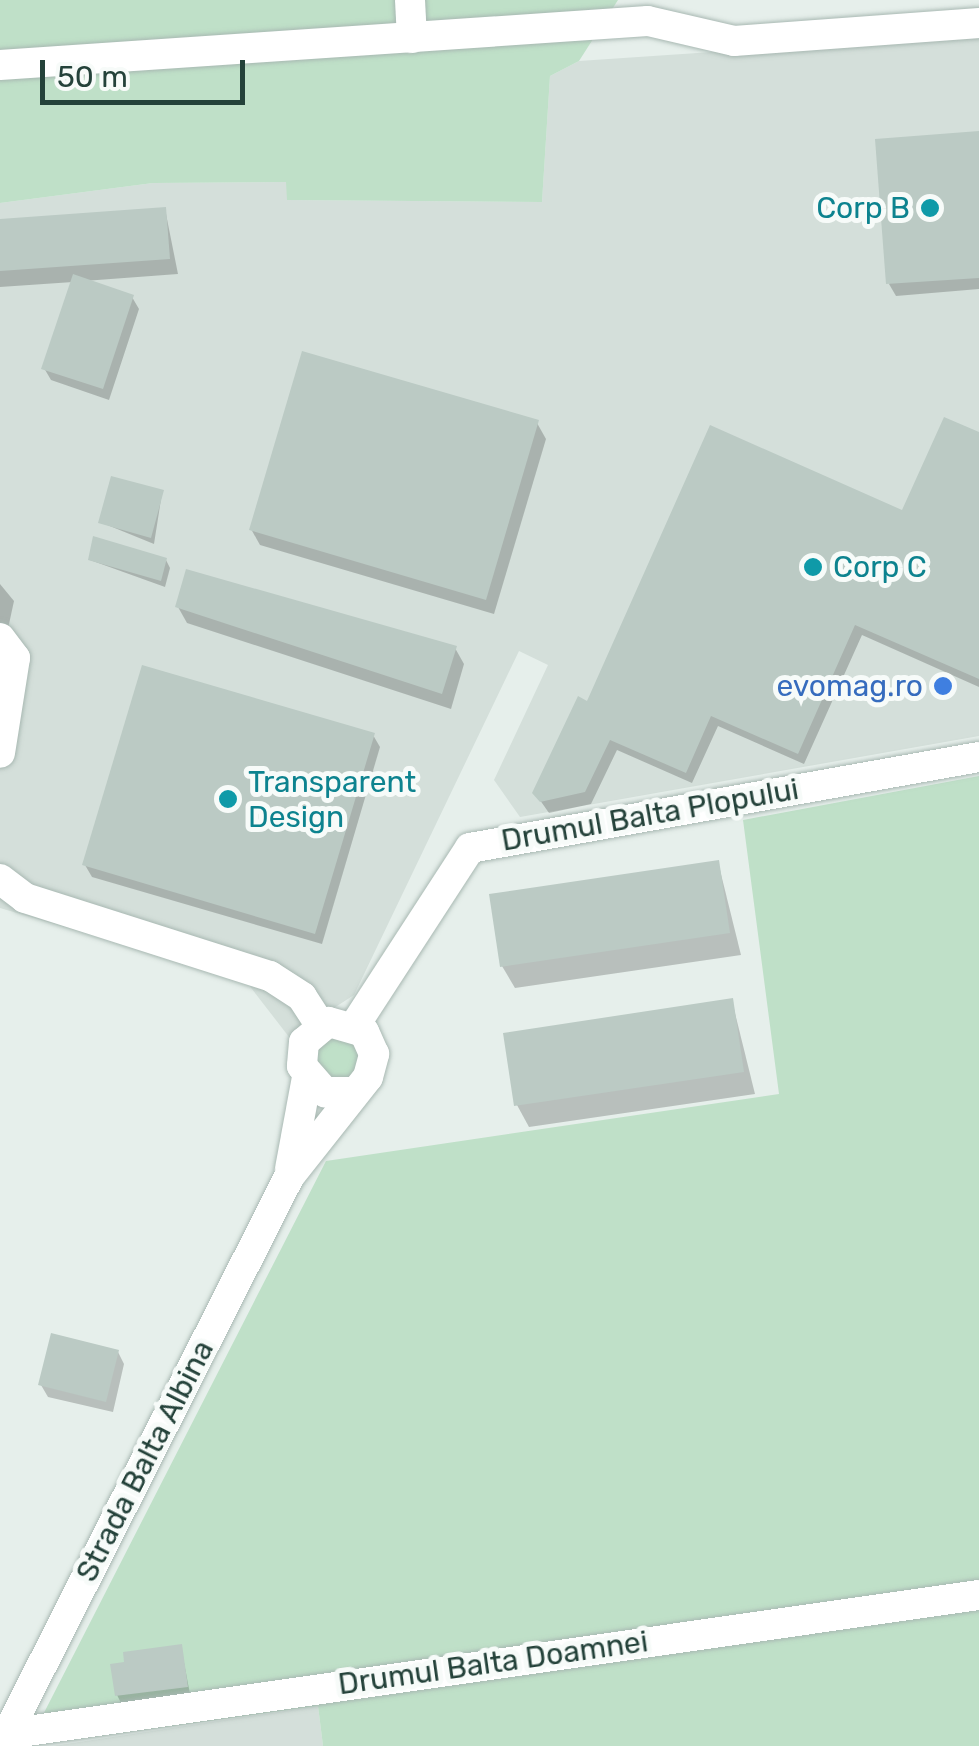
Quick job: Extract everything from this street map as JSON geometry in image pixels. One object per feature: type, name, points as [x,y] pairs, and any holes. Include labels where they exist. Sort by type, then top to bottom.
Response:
[{"type":"street","points":[[410,0],[412,38]]},
{"type":"street","points":[[0,65],[648,21],[734,41],[979,23]]},
{"type":"street","points":[[0,638],[16,658],[0,753]]},
{"type":"street","name":"Drumul Balta Plopului","points":[[355,1025],[470,848],[979,757]]},
{"type":"street","points":[[0,879],[25,898],[270,976],[302,997],[320,1025],[355,1025]]},
{"type":"street","name":"Strada Balta Albina","points":[[288,1177],[306,1077],[301,1053],[320,1025]]},
{"type":"street","name":"Strada Balta Albina","points":[[4,1740],[288,1177],[350,1092],[368,1076],[374,1054],[355,1025]]},
{"type":"street","points":[[306,1077],[326,1092],[350,1092]]},
{"type":"street","name":"Drumul Balta Doamnei","points":[[4,1740],[979,1596]]},
{"type":"shaded area","points":[[979,34],[979,736],[520,817],[494,780],[548,665],[519,651],[354,995],[289,1037],[245,980],[0,908],[0,203],[153,183],[287,182],[288,200],[542,202],[550,76],[579,61]]},
{"type":"shaded area","points":[[318,1706],[323,1746],[53,1746]]},
{"type":"green space","points":[[0,0],[618,0],[579,61],[550,76],[542,202],[287,200],[286,182],[153,183],[0,203]]},
{"type":"green space","points":[[979,776],[979,1746],[323,1746],[318,1706],[27,1746],[326,1161],[779,1094],[743,820]]},
{"type":"green space","points":[[327,1036],[350,1037],[362,1056],[352,1077],[337,1082],[317,1070],[316,1047]]},
{"type":"building","name":"Corp B","points":[[979,131],[979,278],[886,284],[875,139]]},
{"type":"building","points":[[166,207],[170,259],[0,271],[0,219]]},
{"type":"building","points":[[73,274],[134,295],[103,389],[41,369]]},
{"type":"building","points":[[302,351],[539,420],[486,600],[249,530]]},
{"type":"building","name":"Corp C","points":[[944,417],[979,432],[979,679],[855,625],[798,754],[711,716],[686,773],[610,740],[585,792],[540,802],[532,793],[578,696],[587,701],[710,425],[902,510]]},
{"type":"building","points":[[111,476],[164,490],[151,538],[98,523]]},
{"type":"building","points":[[93,536],[167,558],[161,581],[88,560]]},
{"type":"building","points":[[186,569],[457,646],[442,694],[175,607]]},
{"type":"building","name":"Transparent Design","points":[[142,665],[375,733],[315,934],[82,865]]},
{"type":"building","points":[[719,860],[730,933],[500,967],[489,894]]},
{"type":"building","points":[[733,998],[744,1072],[514,1106],[503,1033]]},
{"type":"building","points":[[51,1333],[119,1350],[106,1402],[38,1385]]},
{"type":"building","points":[[182,1644],[188,1687],[115,1696],[110,1664],[124,1662],[123,1652]]},
{"type":"place","name":"Corp B","points":[[930,208]]},
{"type":"place","name":"Corp C","points":[[813,567]]},
{"type":"place","name":"evomag.ro","points":[[943,686]]},
{"type":"place","name":"Transparent Design","points":[[228,799]]}]
